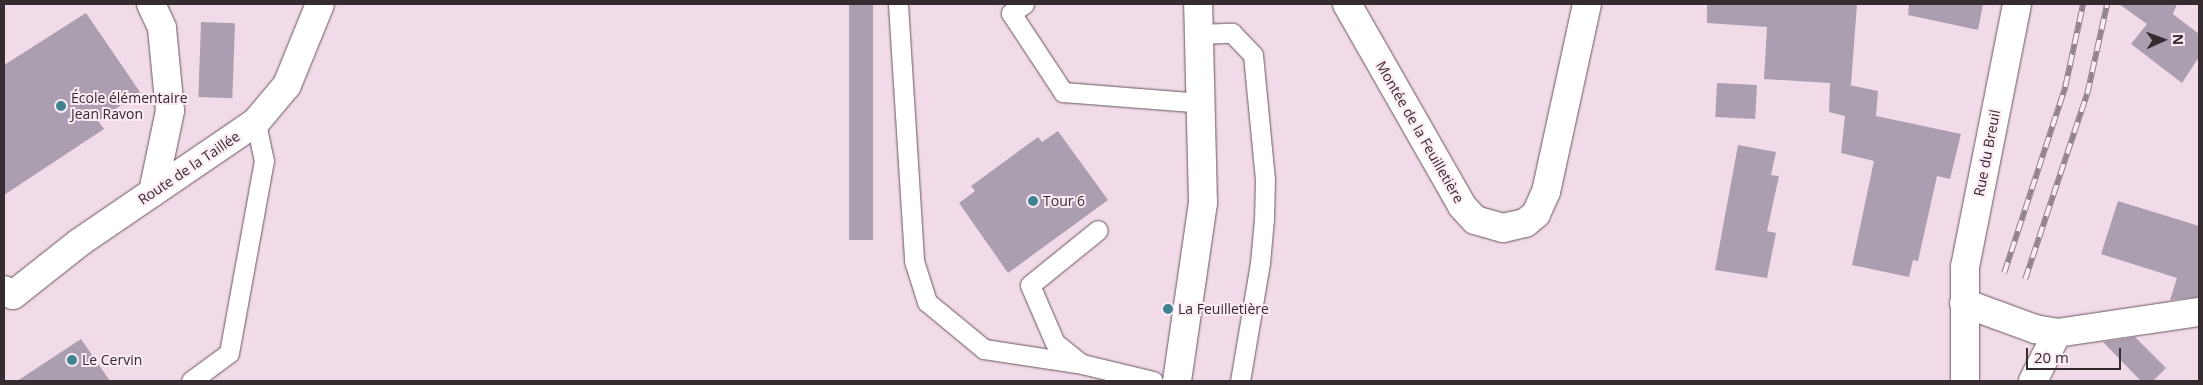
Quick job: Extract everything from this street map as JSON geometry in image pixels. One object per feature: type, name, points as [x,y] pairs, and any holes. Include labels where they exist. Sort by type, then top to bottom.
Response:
[{"type":"street","points":[[151,4],[162,28],[170,111],[153,192]]},
{"type":"street","name":"Route de la Taillée","points":[[7,296],[59,257],[256,122],[288,85],[320,4]]},
{"type":"street","points":[[1177,381],[1203,203],[1202,103],[1197,34],[1198,4]]},
{"type":"street","name":"Montée de la Feuilletière","points":[[1347,4],[1462,206],[1475,220],[1503,228],[1525,223],[1536,214],[1546,192],[1586,4]]},
{"type":"street","name":"Rue du Breuil","points":[[1965,381],[1965,268],[2016,4]]},
{"type":"street","points":[[1964,303],[2035,329],[2057,334],[2199,312]]},
{"type":"street","points":[[2033,381],[2057,334]]},
{"type":"lane","points":[[898,4],[914,261],[927,302],[984,349],[1082,364],[1153,381]]},
{"type":"lane","points":[[1024,4],[1012,13],[1063,92],[1202,103]]},
{"type":"lane","points":[[1197,34],[1232,33],[1253,55],[1265,179],[1264,219],[1260,263],[1240,381]]},
{"type":"lane","points":[[191,381],[229,353],[264,161],[256,122]]},
{"type":"lane","points":[[1082,364],[1054,343],[1030,285],[1098,230]]},
{"type":"building","points":[[849,4],[873,4],[873,240],[849,240]]},
{"type":"building","points":[[1707,4],[1857,4],[1851,85],[1849,85],[1878,91],[1876,116],[1961,134],[1950,179],[1937,176],[1918,261],[1913,260],[1909,277],[1852,265],[1874,161],[1841,153],[1845,116],[1829,112],[1830,83],[1764,79],[1767,27],[1707,23]]},
{"type":"building","points":[[1909,4],[1983,4],[1978,30],[1908,15]]},
{"type":"building","points":[[2119,4],[2177,4],[2173,14],[2199,34],[2199,57],[2182,83],[2131,44],[2147,24]]},
{"type":"building","name":"École élémentaire Jean Ravon","points":[[86,13],[140,92],[98,121],[104,129],[4,195],[4,65]]},
{"type":"building","points":[[201,22],[235,23],[232,98],[198,97]]},
{"type":"building","points":[[1717,83],[1757,85],[1755,119],[1715,117]]},
{"type":"building","name":"Tour 6","points":[[1058,131],[1108,200],[1008,273],[959,203],[975,191],[971,186],[1038,137],[1042,142]]},
{"type":"building","points":[[1738,145],[1776,152],[1771,175],[1779,176],[1767,231],[1776,233],[1767,278],[1715,270]]},
{"type":"building","points":[[2118,201],[2199,226],[2199,297],[2170,300],[2177,278],[2101,254]]},
{"type":"building","points":[[2135,337],[2166,368],[2153,381],[2141,381],[2103,342]]},
{"type":"building","name":"Le Cervin","points":[[81,339],[110,381],[17,381]]},
{"type":"railway","points":[[2004,273],[2065,87],[2083,4]]},
{"type":"railway","points":[[2025,279],[2087,94],[2107,4]]},
{"type":"place","name":"École élémentaire Jean Ravon","points":[[61,106]]},
{"type":"place","name":"Tour 6","points":[[1033,201]]},
{"type":"place","name":"La Feuilletière","points":[[1168,309]]},
{"type":"place","name":"Le Cervin","points":[[72,360]]}]
